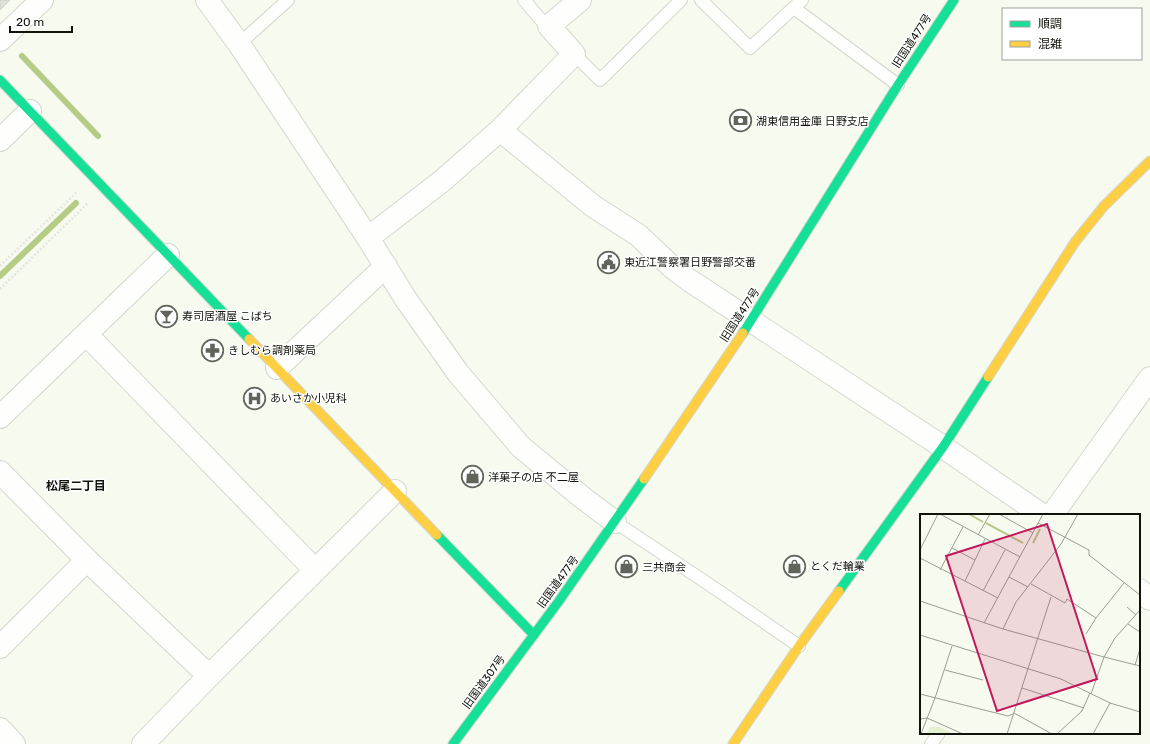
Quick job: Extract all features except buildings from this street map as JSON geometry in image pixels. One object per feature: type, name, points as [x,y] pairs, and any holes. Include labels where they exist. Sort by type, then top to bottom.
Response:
[{"type":"street","points":[[0,40],[42,0]]},
{"type":"street","points":[[207,0],[239,44],[368,238],[405,298],[458,373],[521,446],[583,498],[615,522]]},
{"type":"street","points":[[368,238],[442,181],[500,130],[574,54],[549,26],[580,0]]},
{"type":"street","name":"旧国道477号","points":[[534,635],[615,522],[751,322],[898,85],[954,0]]},
{"type":"street","points":[[0,80],[534,635]]},
{"type":"street","points":[[0,140],[30,111]]},
{"type":"street","points":[[500,130],[593,206],[638,234],[673,268],[689,280],[943,447],[1041,514]]},
{"type":"street","points":[[733,744],[799,646],[894,518],[943,447],[1075,242],[1104,206],[1150,161]]},
{"type":"street","points":[[0,417],[168,255]]},
{"type":"street","points":[[277,368],[386,266]]},
{"type":"street","points":[[86,334],[315,570]]},
{"type":"street","points":[[1053,514],[1150,378]]},
{"type":"street","points":[[0,472],[87,560],[209,676]]},
{"type":"street","points":[[143,744],[209,676],[395,491]]},
{"type":"street","points":[[0,647],[87,560]]},
{"type":"street","points":[[1140,591],[1150,599]]},
{"type":"street","name":"旧国道307号","points":[[453,744],[534,635]]},
{"type":"street","points":[[0,729],[14,744]]},
{"type":"lane","points":[[239,44],[288,0]]},
{"type":"lane","points":[[524,0],[542,21],[549,26]]},
{"type":"lane","points":[[574,54],[600,80],[681,0]]},
{"type":"lane","points":[[701,0],[750,48],[798,4],[898,85]]},
{"type":"lane","points":[[615,522],[799,646]]},
{"type":"lane","points":[[931,744],[938,734]]},
{"type":"path","points":[[0,266],[76,192]]},
{"type":"path","points":[[0,288],[88,204]]},
{"type":"waterway","points":[[22,56],[98,136]]},
{"type":"waterway","points":[[0,276],[76,203]]},
{"type":"traffic: fast","points":[[743,333],[898,85],[954,0]]},
{"type":"traffic: fast","points":[[0,80],[249,339]]},
{"type":"traffic: fast","points":[[839,591],[943,447],[988,377]]},
{"type":"traffic: fast","points":[[453,744],[559,601],[644,479]]},
{"type":"traffic: fast","points":[[437,535],[534,635]]},
{"type":"traffic: slow","points":[[988,377],[1075,242],[1104,206],[1150,161]]},
{"type":"traffic: slow","points":[[644,479],[743,333]]},
{"type":"traffic: slow","points":[[249,339],[437,535]]},
{"type":"traffic: slow","points":[[733,744],[799,646],[839,591]]},
{"type":"place","name":"湖東信用金庫 日野支店","points":[[740,121]]},
{"type":"place","name":"東近江警察署日野警部交番","points":[[609,262]]},
{"type":"place","name":"寿司居酒屋 こばち","points":[[167,316]]},
{"type":"place","name":"きしむら調剤薬局","points":[[212,350]]},
{"type":"place","name":"あいさか小児科","points":[[254,398]]},
{"type":"place","name":"洋菓子の店 不二屋","points":[[473,477]]},
{"type":"place","name":"とくだ輪業","points":[[794,566]]},
{"type":"place","name":"三共商会","points":[[626,567]]},
{"type":"district","name":"松尾二丁目","points":[[76,486]]}]
